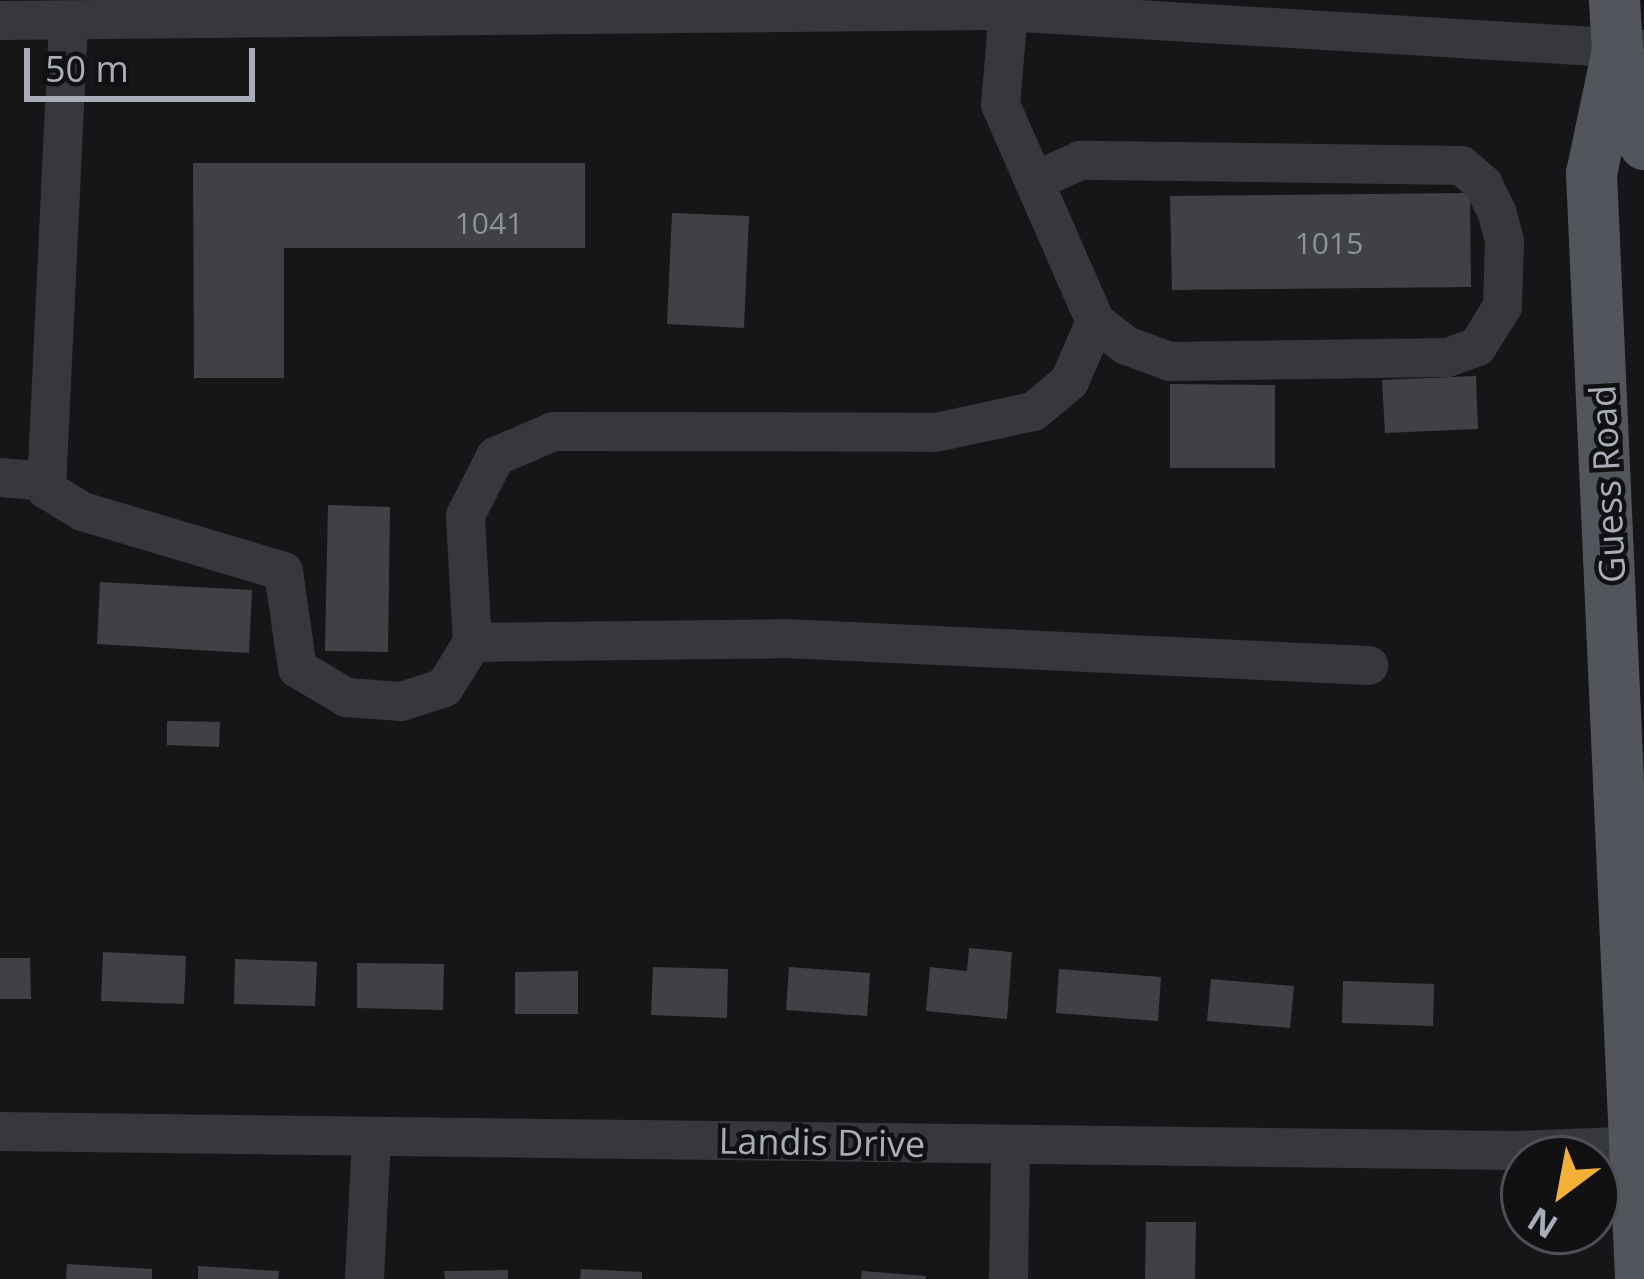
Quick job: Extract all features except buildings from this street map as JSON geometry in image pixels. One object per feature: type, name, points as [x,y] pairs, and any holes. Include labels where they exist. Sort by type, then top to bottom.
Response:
[{"type":"main road","name":"Guess Road","points":[[1614,0],[1630,50],[1644,144]]},
{"type":"main road","name":"Guess Road","points":[[1630,50],[1591,173],[1639,1146],[1640,1279]]},
{"type":"street","points":[[0,20],[1078,8],[1630,50]]},
{"type":"street","points":[[1007,11],[1000,104],[1095,321],[1126,345],[1169,361],[1447,357],[1478,346],[1502,306],[1504,241],[1483,184],[1461,165],[1080,160],[1034,181]]},
{"type":"street","points":[[68,21],[46,489],[82,512],[283,572],[296,668],[346,697],[401,701],[445,687],[472,642],[465,514],[495,456],[553,430],[935,432],[1033,411],[1069,381],[1095,321]]},
{"type":"street","points":[[0,477],[47,481]]},
{"type":"street","points":[[472,642],[785,638],[1368,665]]},
{"type":"street","name":"Landis Drive","points":[[0,1131],[1010,1144],[1639,1146]]},
{"type":"street","points":[[364,1279],[371,1137]]},
{"type":"street","points":[[1008,1279],[1010,1144]]}]
